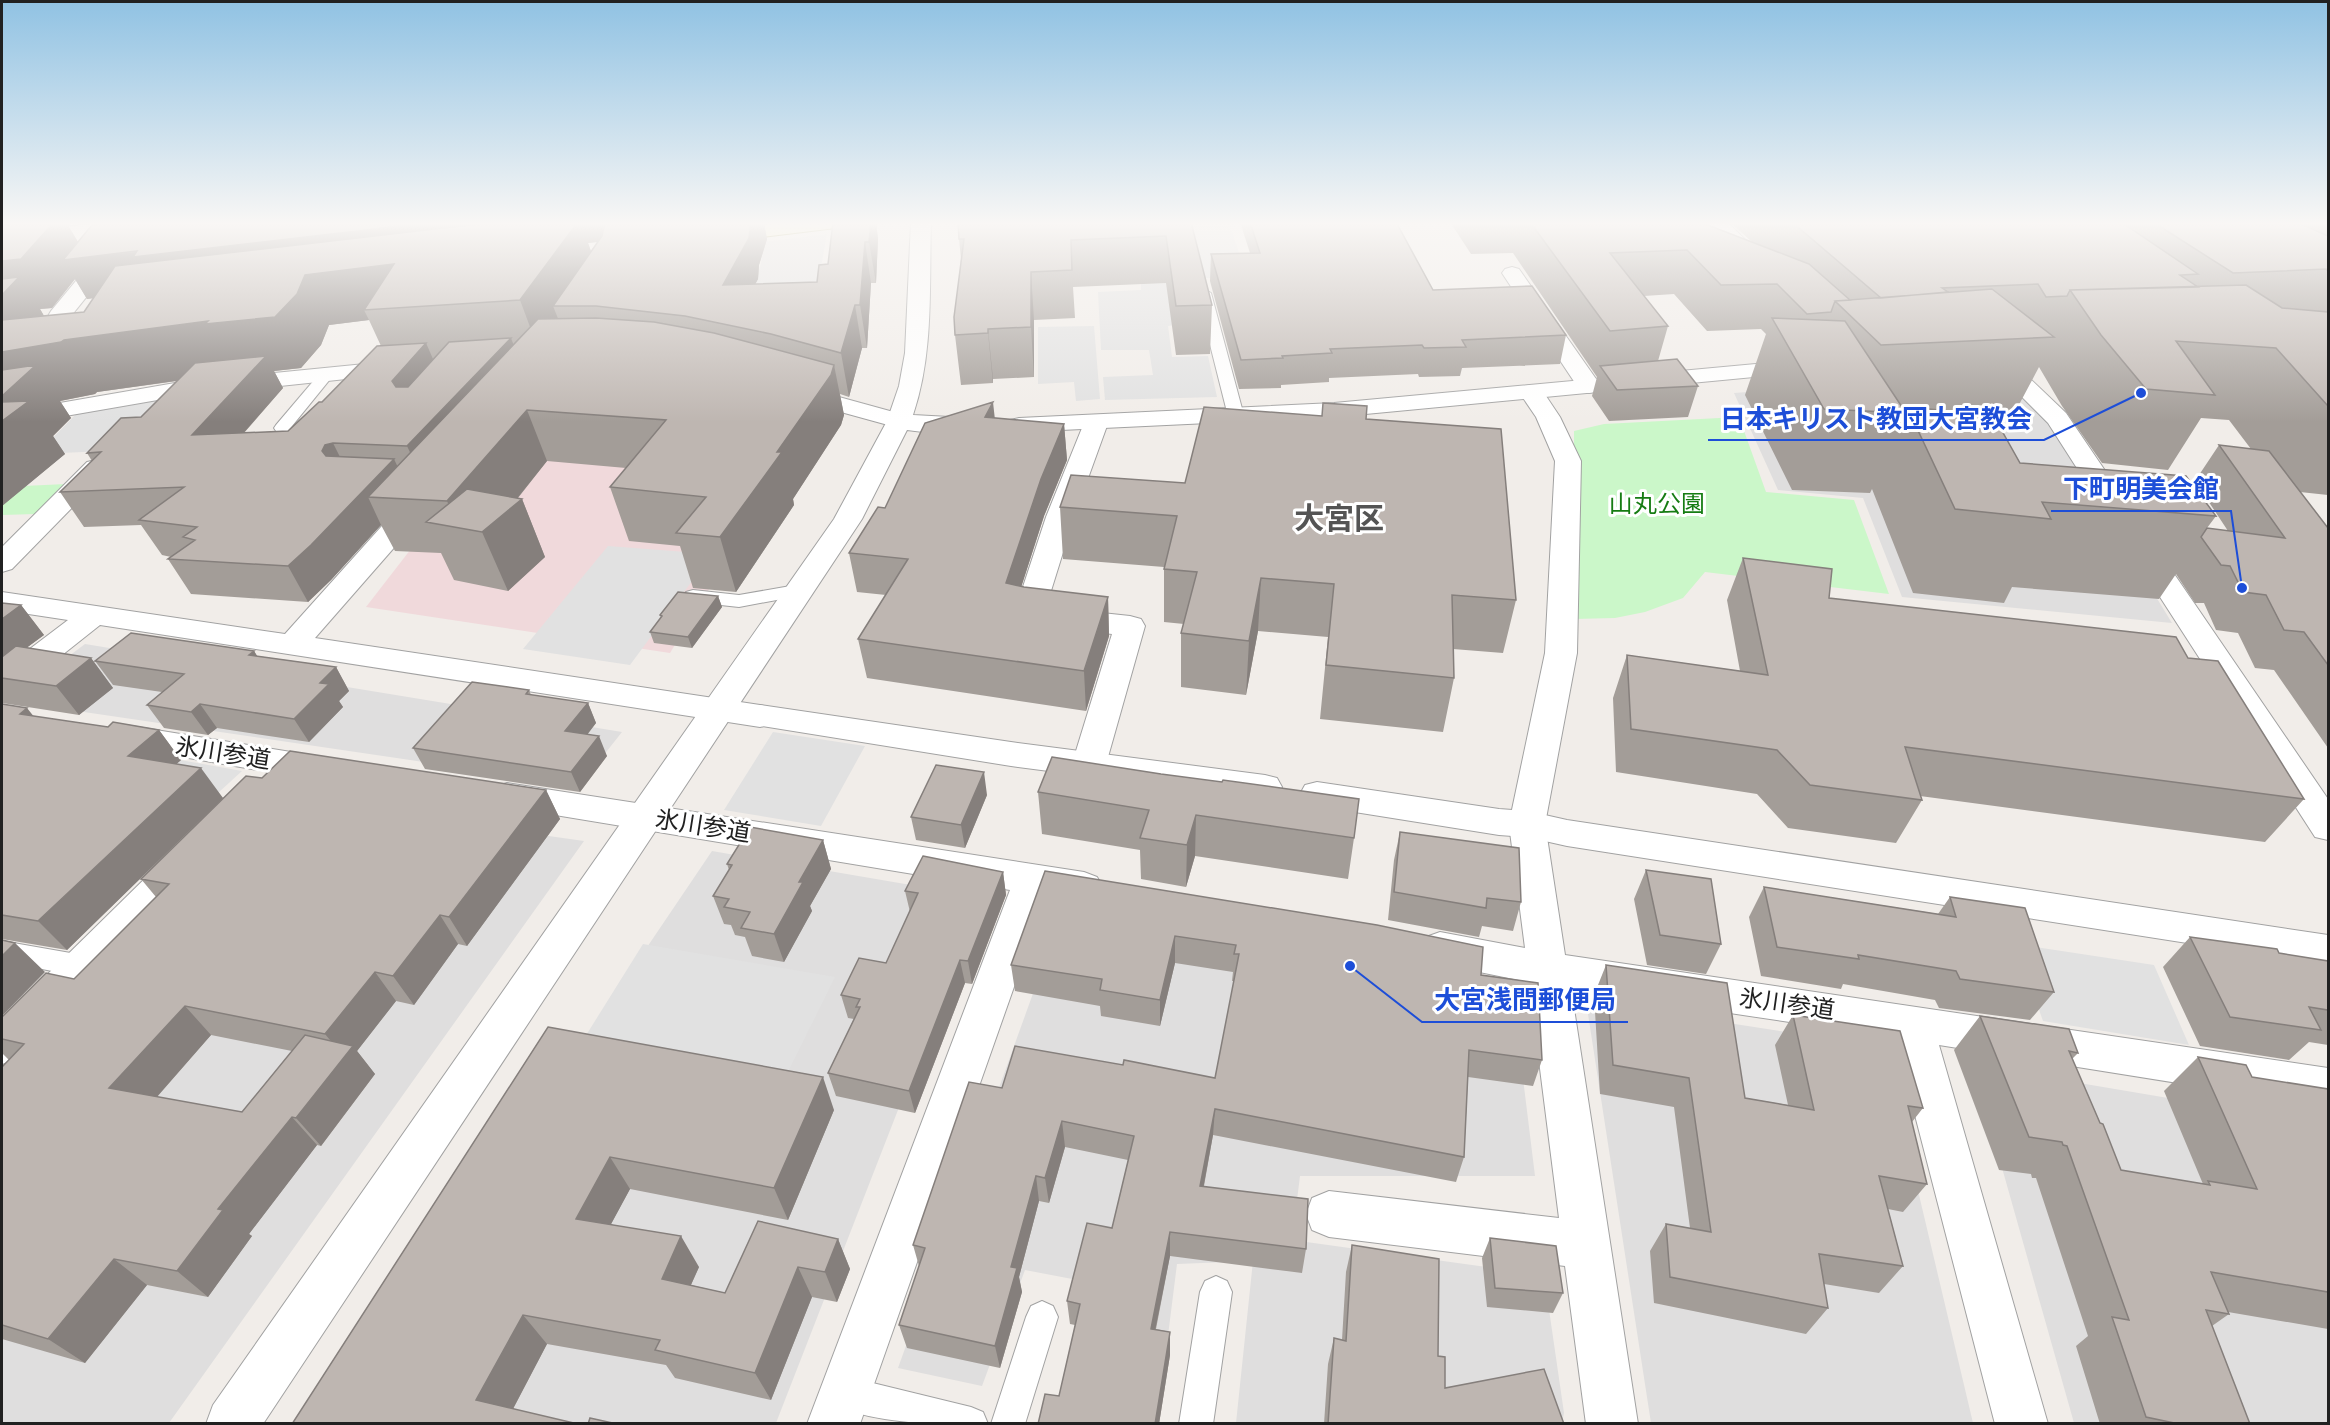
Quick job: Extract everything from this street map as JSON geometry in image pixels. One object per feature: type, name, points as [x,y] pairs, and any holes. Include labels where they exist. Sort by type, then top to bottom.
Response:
[{"type":"main road","points":[[36,318],[82,313]]},
{"type":"street","points":[[59,315],[80,288]]},
{"type":"street","points":[[232,1424],[644,817],[802,590],[848,519],[899,421],[911,386],[916,352],[918,288]]},
{"type":"street","points":[[1523,288],[1589,386]]},
{"type":"street","points":[[2023,351],[1984,353],[2057,418],[2203,642],[2328,827]]},
{"type":"street","points":[[772,386],[899,421],[940,425],[1096,423],[1419,403],[1819,365]]},
{"type":"street","points":[[2,420],[175,390],[414,367]]},
{"type":"street","points":[[146,418],[175,390]]},
{"type":"street","points":[[1531,392],[1548,417],[1568,461],[1561,653],[1527,824],[1612,1424]]},
{"type":"street","points":[[1089,764],[1130,626],[1040,617],[1031,608],[1060,517],[1096,423]]},
{"type":"street","points":[[2,563],[115,448]]},
{"type":"street","points":[[291,646],[432,487]]},
{"type":"street","points":[[2,601],[760,717],[1499,822],[1527,824],[1567,833],[2328,950]]},
{"type":"street","points":[[2,686],[93,616]]},
{"type":"street","name":"氷川参道","points":[[96,732],[271,776],[353,774]]},
{"type":"street","name":"氷川参道","points":[[481,792],[1115,892]]},
{"type":"street","points":[[2,1046],[208,839]]},
{"type":"street","points":[[839,1408],[1033,879]]},
{"type":"street","name":"氷川参道","points":[[1407,941],[1548,969],[2328,1087]]},
{"type":"street","points":[[1912,1024],[2022,1424]]},
{"type":"street","points":[[1329,1214],[1586,1245]]},
{"type":"lane","points":[[1203,288],[1236,416]]},
{"type":"lane","points":[[282,428],[326,375]]},
{"type":"lane","points":[[682,595],[739,601],[802,590]]},
{"type":"lane","points":[[2,951],[82,966]]},
{"type":"lane","points":[[1196,1424],[1216,1292]]},
{"type":"lane","points":[[1008,1424],[1042,1317]]},
{"type":"lane","points":[[839,1408],[971,1424]]},
{"type":"shaded area","points":[[754,288],[815,288],[803,324],[751,299]]},
{"type":"shaded area","points":[[1191,288],[1182,324],[1168,326],[1172,357],[1208,356],[1217,397],[1105,400],[1103,377],[1153,375],[1149,350],[1101,350],[1098,292]]},
{"type":"shaded area","points":[[1094,326],[1100,399],[1076,401],[1074,382],[1038,384],[1038,327]]},
{"type":"shaded area","points":[[548,372],[808,428],[670,653],[366,607]]},
{"type":"shaded area","points":[[2000,373],[2044,414],[2172,623],[1902,597],[1863,498],[1778,490],[1734,393]]},
{"type":"shaded area","points":[[159,399],[107,451],[37,454],[79,411]]},
{"type":"shaded area","points":[[608,546],[712,554],[630,665],[523,649]]},
{"type":"shaded area","points":[[85,644],[622,732],[580,785],[9,701]]},
{"type":"shaded area","points":[[773,732],[865,746],[821,826],[724,810]]},
{"type":"shaded area","points":[[85,743],[242,771],[218,793]]},
{"type":"shaded area","points":[[289,799],[584,841],[169,1423],[2,1423],[2,1108]]},
{"type":"shaded area","points":[[712,851],[981,897],[776,1423],[325,1424]]},
{"type":"shaded area","points":[[1062,913],[1512,989],[1535,1176],[1300,1176],[1292,1240],[1544,1275],[1564,1413],[1562,1423],[1236,1423],[1253,1261],[1177,1264],[1157,1423],[1088,1282],[1025,1270],[982,1386],[898,1368]]},
{"type":"shaded area","points":[[643,944],[835,977],[778,1092],[575,1053]]},
{"type":"shaded area","points":[[2016,944],[2154,965],[2189,1045],[2043,1021]]},
{"type":"shaded area","points":[[1586,1001],[1884,1047],[1973,1423],[1651,1423]]},
{"type":"shaded area","points":[[1973,1065],[2328,1125],[2328,1423],[2074,1423]]},
{"type":"green space","name":"山丸公園","points":[[1739,417],[1766,492],[1854,500],[1889,594],[1705,572],[1683,598],[1645,612],[1615,618],[1574,619],[1574,431],[1604,424]]},
{"type":"green space","points":[[66,484],[36,514],[2,515],[2,487]]},
{"type":"building","points":[[100,288],[299,288],[297,294],[275,317],[205,324],[208,321],[64,340],[2,352],[2,320],[84,312]]},
{"type":"building","points":[[378,288],[529,288],[520,300],[364,310]]},
{"type":"building","points":[[565,288],[861,288],[860,305],[855,305],[841,353],[771,334],[685,316],[596,306],[553,306]]},
{"type":"building","points":[[958,288],[1031,288],[1031,327],[988,329],[988,333],[955,335],[954,317]]},
{"type":"building","points":[[1174,288],[1208,288],[1212,305],[1176,306]]},
{"type":"building","points":[[1221,288],[1534,288],[1566,335],[1462,340],[1466,347],[1424,348],[1422,345],[1330,349],[1332,353],[1241,360]]},
{"type":"building","points":[[1579,288],[1638,288],[1668,326],[1610,331]]},
{"type":"building","points":[[1782,288],[1837,288],[1850,300],[1835,301],[1831,312],[1807,314]]},
{"type":"building","points":[[1870,288],[1943,288],[1948,292],[1881,298]]},
{"type":"building","points":[[2041,288],[2134,288],[2070,290],[2067,296],[2046,297]]},
{"type":"building","points":[[2251,288],[2282,308],[2328,312],[2328,406],[2276,348],[2176,341],[2215,395],[2146,389],[2101,335],[2070,290]]},
{"type":"building","points":[[1992,289],[2054,337],[1881,345],[1835,301]]},
{"type":"building","points":[[596,318],[654,322],[714,333],[834,365],[831,375],[777,452],[782,452],[720,537],[676,533],[706,497],[610,487],[666,420],[527,410],[447,501],[368,497],[538,319]]},
{"type":"building","points":[[1772,318],[1845,321],[1906,413],[1824,409]]},
{"type":"building","points":[[511,338],[407,446],[333,443],[325,445],[322,451],[326,456],[394,459],[288,566],[168,559],[195,540],[183,537],[197,527],[139,520],[184,487],[60,492],[101,452],[87,453],[121,418],[141,417],[195,363],[266,356],[192,435],[288,431],[319,402],[322,402],[377,346],[426,343],[392,381],[396,387],[408,387],[449,342]]},
{"type":"building","points":[[1677,359],[1698,386],[1617,390],[1600,366]]},
{"type":"building","points":[[36,365],[2,396],[2,370]]},
{"type":"building","points":[[29,401],[2,421],[2,402]]},
{"type":"building","points":[[993,402],[985,417],[1064,424],[1041,479],[1006,583],[1108,597],[1084,671],[858,639],[908,559],[849,553],[878,507],[885,508],[925,423]]},
{"type":"building","points":[[1323,403],[1367,406],[1366,419],[1501,429],[1516,600],[1452,595],[1454,678],[1326,665],[1334,584],[1261,578],[1249,641],[1181,633],[1197,572],[1164,569],[1177,516],[1060,507],[1071,475],[1185,483],[1204,407],[1322,416]]},
{"type":"building","points":[[1907,407],[1993,415],[2020,463],[2186,476],[2216,516],[2042,502],[2051,519],[1955,509]]},
{"type":"building","points":[[2219,445],[2269,451],[2328,528],[2328,665],[2304,632],[2284,630],[2266,595],[2243,592],[2230,566],[2221,565],[2201,537],[2207,528],[2285,538]]},
{"type":"building","points":[[467,489],[522,499],[482,532],[426,522]]},
{"type":"building","points":[[1743,558],[1832,569],[1829,598],[2176,637],[2188,658],[2218,661],[2304,799],[1905,747],[1922,800],[1810,785],[1777,750],[1631,729],[1627,655],[1768,675]]},
{"type":"building","points":[[678,592],[718,596],[688,637],[650,632],[662,616],[660,615]]},
{"type":"building","points":[[2,603],[21,605],[2,619]]},
{"type":"building","points":[[131,633],[254,651],[249,655],[336,667],[320,683],[329,684],[294,719],[200,704],[191,712],[147,705],[184,674],[95,661]]},
{"type":"building","points":[[16,646],[91,658],[56,686],[2,678],[2,657]]},
{"type":"building","points":[[472,682],[529,690],[526,694],[588,703],[565,731],[599,736],[571,772],[413,748]]},
{"type":"building","points":[[2,704],[27,708],[20,714],[108,727],[113,722],[159,730],[128,756],[201,768],[38,921],[2,915]]},
{"type":"building","points":[[290,751],[546,790],[449,917],[440,915],[393,976],[375,972],[325,1034],[185,1006],[109,1088],[242,1112],[305,1035],[353,1046],[296,1118],[292,1117],[218,1209],[223,1210],[177,1271],[114,1259],[48,1339],[2,1325],[2,1067],[24,1044],[2,1039],[2,1017],[46,973],[74,979],[169,884],[141,879],[246,776],[262,778]]},
{"type":"building","points":[[1052,757],[1161,774],[1222,782],[1223,780],[1359,799],[1354,838],[1196,815],[1187,845],[1140,838],[1149,810],[1038,792]]},
{"type":"building","points":[[936,765],[984,772],[961,825],[911,817]]},
{"type":"building","points":[[750,827],[823,840],[799,882],[803,882],[774,934],[741,928],[750,912],[724,907],[729,899],[713,896],[732,865],[727,864]]},
{"type":"building","points":[[1400,832],[1519,848],[1521,902],[1487,898],[1486,908],[1394,892]]},
{"type":"building","points":[[923,856],[1003,872],[968,961],[960,960],[909,1091],[828,1073],[860,1007],[856,1007],[860,999],[841,995],[859,958],[886,963],[918,893],[905,891]]},
{"type":"building","points":[[1646,870],[1711,879],[1721,944],[1660,935]]},
{"type":"building","points":[[1045,871],[1377,925],[1483,947],[1481,975],[1538,983],[1542,1060],[1469,1050],[1464,1157],[1215,1109],[1200,1186],[1308,1199],[1306,1249],[1170,1232],[1151,1329],[1170,1332],[1155,1424],[1038,1424],[1045,1394],[1059,1396],[1080,1304],[1067,1301],[1087,1223],[1112,1228],[1134,1136],[1062,1121],[1045,1178],[1036,1176],[1011,1267],[1017,1268],[995,1346],[899,1325],[925,1248],[913,1245],[969,1082],[1002,1088],[1015,1046],[1123,1065],[1124,1060],[1215,1078],[1239,954],[1234,954],[1236,945],[1175,936],[1160,1000],[1100,990],[1102,979],[1011,965]]},
{"type":"building","points":[[1764,887],[1956,917],[1950,897],[2025,908],[2054,992],[1960,979],[1956,971],[1858,955],[1859,959],[1777,947]]},
{"type":"building","points":[[2190,937],[2277,949],[2279,953],[2328,961],[2328,1010],[2309,1007],[2321,1030],[2230,1017]]},
{"type":"building","points":[[2,940],[15,943],[2,956]]},
{"type":"building","points":[[1606,965],[1727,983],[1745,1098],[1814,1110],[1793,1015],[1900,1031],[1923,1108],[1908,1106],[1927,1184],[1879,1176],[1903,1266],[1819,1254],[1828,1308],[1670,1277],[1666,1224],[1711,1232],[1689,1078],[1613,1065]]},
{"type":"building","points":[[1980,1016],[2069,1029],[2078,1053],[2069,1051],[2100,1123],[2103,1124],[2121,1170],[2210,1185],[2208,1181],[2257,1189],[2198,1057],[2246,1065],[2252,1077],[2328,1089],[2328,1292],[2211,1272],[2229,1314],[2206,1310],[2250,1424],[2179,1424],[2146,1417],[2112,1317],[2129,1320],[2067,1146],[2062,1142],[2029,1137]]},
{"type":"building","points":[[548,1027],[823,1077],[774,1188],[610,1157],[576,1219],[681,1236],[662,1279],[725,1293],[758,1221],[838,1239],[825,1272],[798,1267],[755,1373],[655,1350],[660,1340],[523,1315],[476,1400],[578,1424],[292,1424]]},
{"type":"building","points":[[1490,1238],[1556,1246],[1563,1293],[1495,1288]]},
{"type":"building","points":[[1352,1245],[1439,1259],[1438,1356],[1445,1357],[1445,1388],[1544,1369],[1564,1424],[1328,1424],[1334,1338],[1346,1341]]},
{"type":"building","points":[[590,1418],[617,1424],[588,1424]]},
{"type":"place","name":"日本キリスト教団大宮教会","points":[[2141,393]]},
{"type":"place","name":"下町明美会館","points":[[2242,588]]},
{"type":"place","name":"大宮浅間郵便局","points":[[1350,966]]},
{"type":"district","name":"大宮区","points":[[1339,519]]}]
